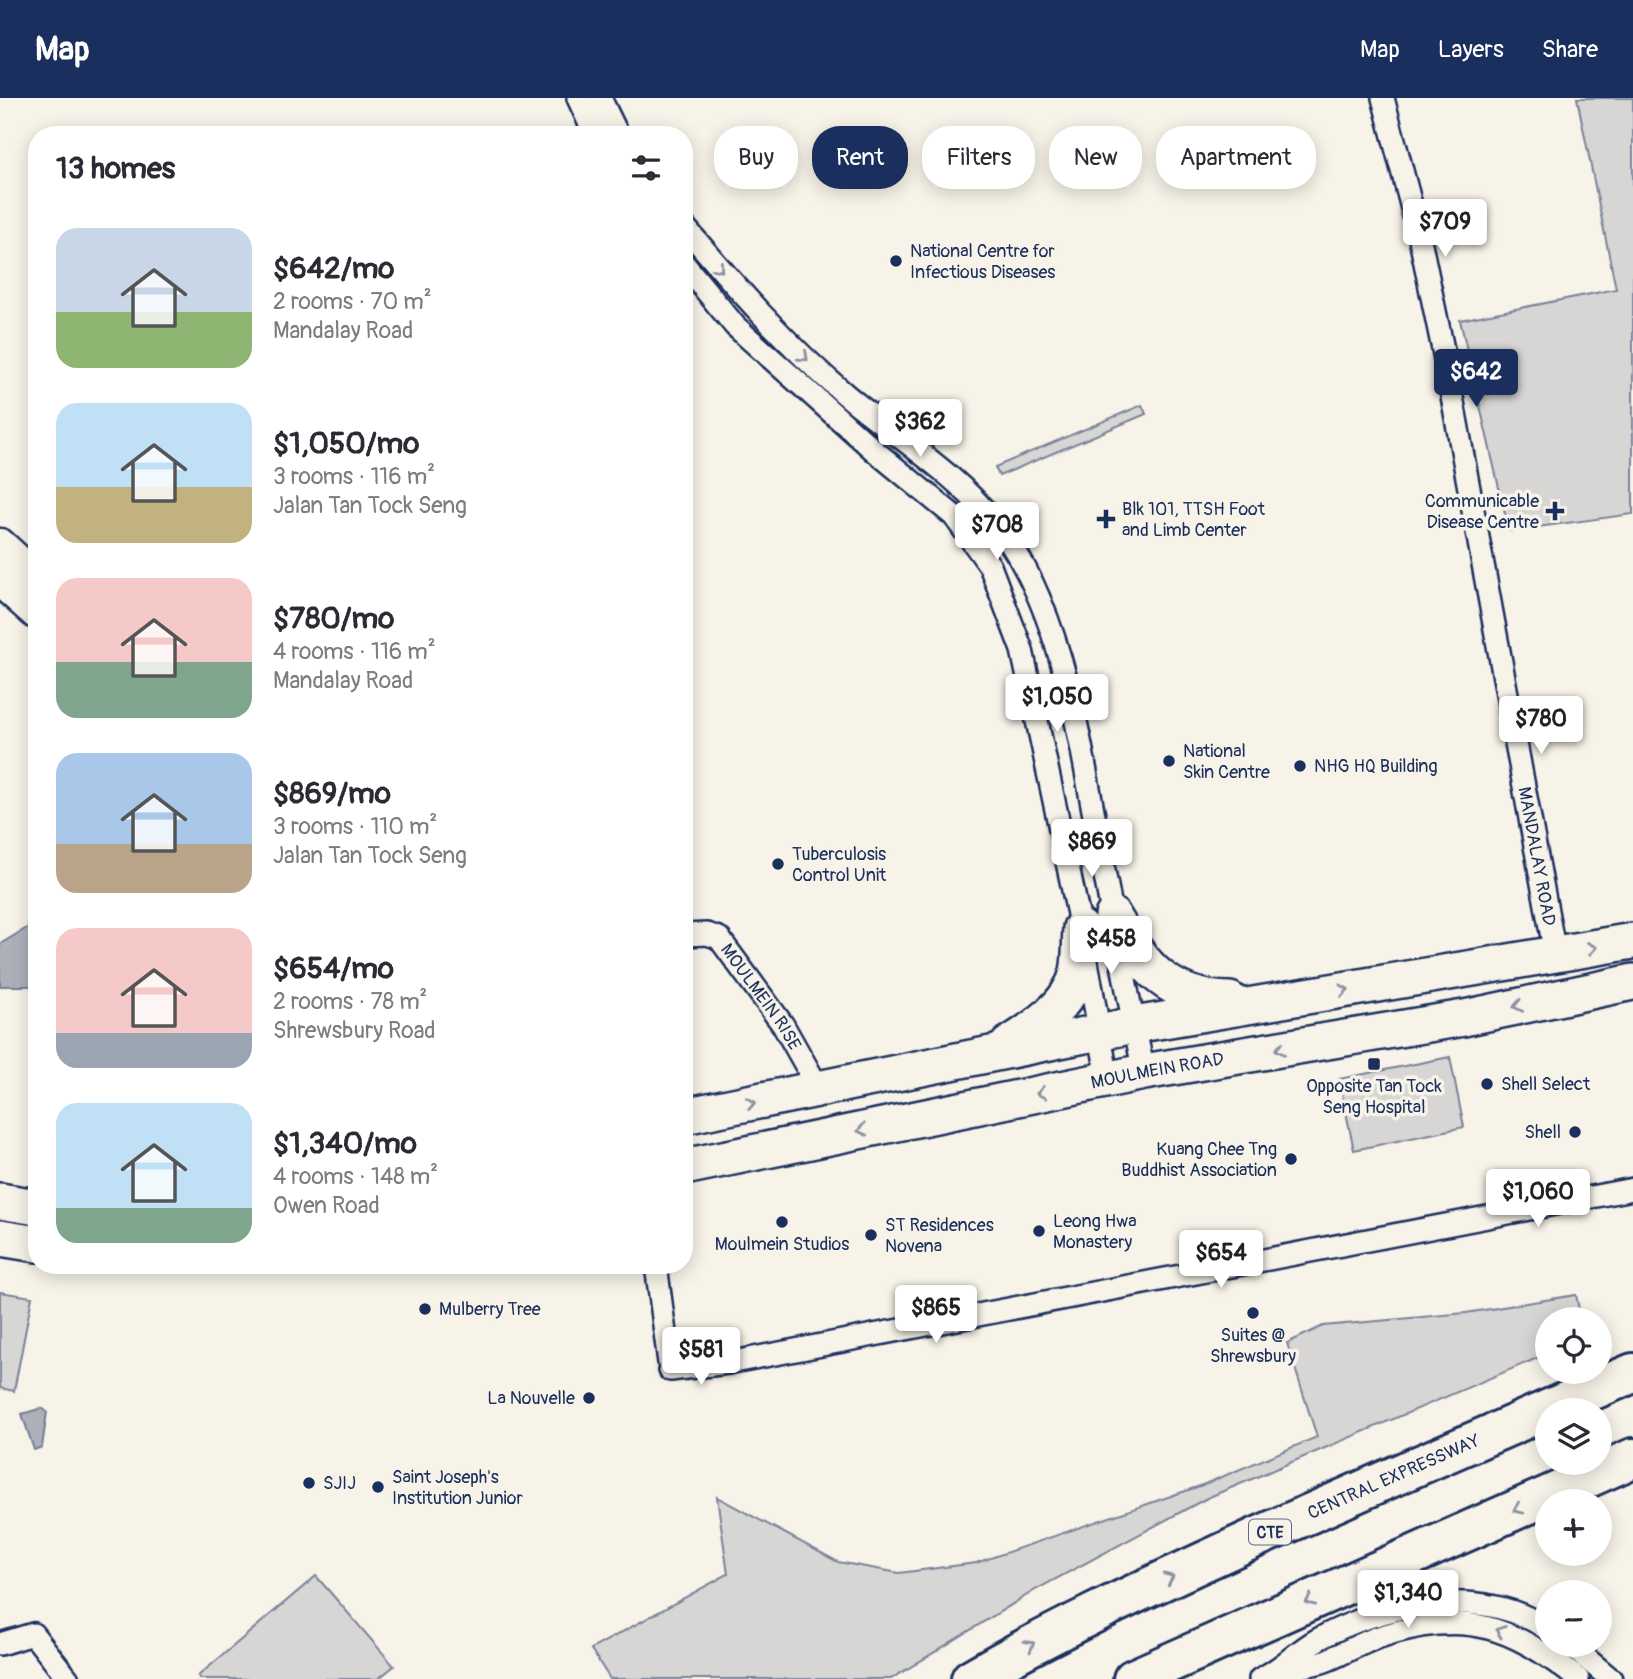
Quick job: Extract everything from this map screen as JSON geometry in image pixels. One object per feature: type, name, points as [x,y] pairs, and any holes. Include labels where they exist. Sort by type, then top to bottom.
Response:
[{"type":"highway","name":"CENTRAL EXPRESSWAY","points":[[971,1679],[1048,1634],[1107,1606],[1434,1457],[1633,1373]]},
{"type":"highway","points":[[1133,1679],[1633,1458]]},
{"type":"main road","points":[[1113,916],[1132,949],[1173,989],[1210,1000],[1277,1002]]},
{"type":"main road","points":[[993,1054],[1048,1016],[1066,996],[1078,972],[1081,928]]},
{"type":"main road","points":[[693,1114],[1134,1025],[1633,941]]},
{"type":"main road","name":"MOULMEIN ROAD","points":[[693,1165],[1144,1072],[1464,1018],[1633,982]]},
{"type":"main road","points":[[0,1201],[28,1206]]},
{"type":"main road","points":[[0,1238],[28,1243]]},
{"type":"street","points":[[578,98],[591,126]]},
{"type":"street","points":[[600,98],[614,126]]},
{"type":"street","name":"MANDALAY ROAD","points":[[1383,98],[1417,227],[1446,364],[1555,954]]},
{"type":"street","points":[[693,237],[755,309],[799,353],[845,394],[958,482],[998,526],[1017,554],[1045,618],[1066,683],[1088,776],[1144,1072]]},
{"type":"street","points":[[693,275],[735,326],[876,452],[954,516],[990,566],[1022,650],[1081,928],[1108,1080]]},
{"type":"street","points":[[0,545],[28,571]]},
{"type":"street","points":[[0,580],[28,605]]},
{"type":"street","name":"MOULMEIN RISE","points":[[693,936],[719,938],[783,1025],[819,1089]]},
{"type":"street","points":[[657,1274],[670,1370],[728,1363],[1633,1189]]},
{"type":"street","points":[[1268,1675],[1317,1640],[1377,1616],[1424,1605],[1469,1602],[1501,1606],[1535,1623]]},
{"type":"street","points":[[1268,1675],[1322,1662],[1379,1637],[1431,1625],[1465,1622],[1496,1628],[1538,1647],[1578,1679]]},
{"type":"street","points":[[0,1644],[33,1634],[68,1679]]},
{"type":"street","points":[[1584,1657],[1611,1679]]},
{"type":"shaded area","points":[[1577,98],[1633,98],[1633,514],[1509,531],[1460,320],[1616,289]]},
{"type":"shaded area","points":[[1142,405],[1146,414],[999,476],[995,467]]},
{"type":"shaded area","points":[[28,927],[28,986],[0,986],[0,944]]},
{"type":"shaded area","points":[[1450,1057],[1464,1127],[1354,1150],[1339,1079]]},
{"type":"shaded area","points":[[0,1292],[32,1297],[14,1391],[0,1388]]},
{"type":"shaded area","points":[[1576,1295],[1578,1307],[1535,1307],[1535,1359],[1207,1498],[1037,1589],[891,1679],[610,1679],[591,1649],[728,1574],[717,1497],[838,1562],[899,1573],[976,1563],[1200,1486],[1317,1437],[1287,1343],[1323,1326],[1466,1313]]},
{"type":"shaded area","points":[[42,1408],[47,1412],[42,1447],[34,1450],[22,1414]]},
{"type":"shaded area","points":[[316,1576],[394,1666],[378,1679],[201,1679],[198,1676]]},
{"type":"place","name":"National Centre for Infectious Diseases","points":[[896,261]]},
{"type":"place","name":"Communicable Disease Centre","points":[[1555,511]]},
{"type":"place","name":"Blk 101, TTSH Foot and Limb Center","points":[[1106,519]]},
{"type":"place","name":"National Skin Centre","points":[[1169,761]]},
{"type":"place","name":"NHG HQ Building","points":[[1300,766]]},
{"type":"place","name":"Tuberculosis Control Unit","points":[[778,864]]},
{"type":"place","name":"Opposite Tan Tock Seng Hospital","points":[[1374,1064]]},
{"type":"place","name":"Shell Select","points":[[1487,1084]]},
{"type":"place","name":"Shell","points":[[1575,1132]]},
{"type":"place","name":"Kuang Chee Tng Buddhist Association","points":[[1291,1159]]},
{"type":"place","name":"Moulmein Studios","points":[[782,1222]]},
{"type":"place","name":"Leong Hwa Monastery","points":[[1039,1231]]},
{"type":"place","name":"ST Residences Novena","points":[[871,1235]]},
{"type":"place","name":"Mulberry Tree","points":[[425,1309]]},
{"type":"place","name":"Suites @ Shrewsbury","points":[[1253,1313]]},
{"type":"place","name":"La Nouvelle","points":[[589,1398]]},
{"type":"place","name":"SJIJ","points":[[309,1483]]},
{"type":"place","name":"Saint Joseph's Institution Junior","points":[[378,1487]]}]
